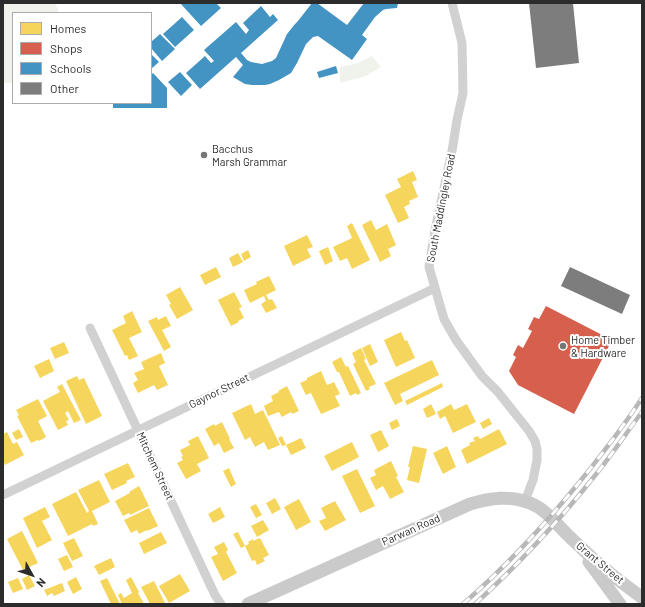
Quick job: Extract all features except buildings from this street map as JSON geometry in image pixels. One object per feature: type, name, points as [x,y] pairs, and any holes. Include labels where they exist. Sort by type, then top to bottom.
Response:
[{"type":"main road","name":"Parwan Road","points":[[248,604],[470,504],[485,500],[513,498],[531,503],[550,516],[569,537]]},
{"type":"main road","name":"Grant Street","points":[[569,537],[639,599]]},
{"type":"main road","name":"Grant Street","points":[[569,537],[620,604]]},
{"type":"street","name":"South Maddingley Road","points":[[452,3],[462,43],[463,94],[435,230],[429,267],[444,319],[456,340],[482,376],[498,392],[529,431],[535,441],[537,460],[533,480],[525,501]]},
{"type":"street","name":"Gaynor Street","points":[[3,495],[435,288]]},
{"type":"street","name":"Mitchem Street","points":[[90,328],[220,604]]},
{"type":"shaded area","points":[[3,3],[55,3],[58,12],[12,12],[12,83],[3,83]]},
{"type":"shaded area","points":[[372,56],[381,67],[366,76],[340,83],[340,67],[358,63]]},
{"type":"railway","points":[[463,604],[528,542],[558,508],[608,446],[642,398]]},
{"type":"railway","points":[[475,604],[523,557],[569,508],[642,412]]},
{"type":"place","name":"Bacchus Marsh Grammar","points":[[204,155]]},
{"type":"place","name":"Home Timber & Hardware","points":[[563,346]]}]
